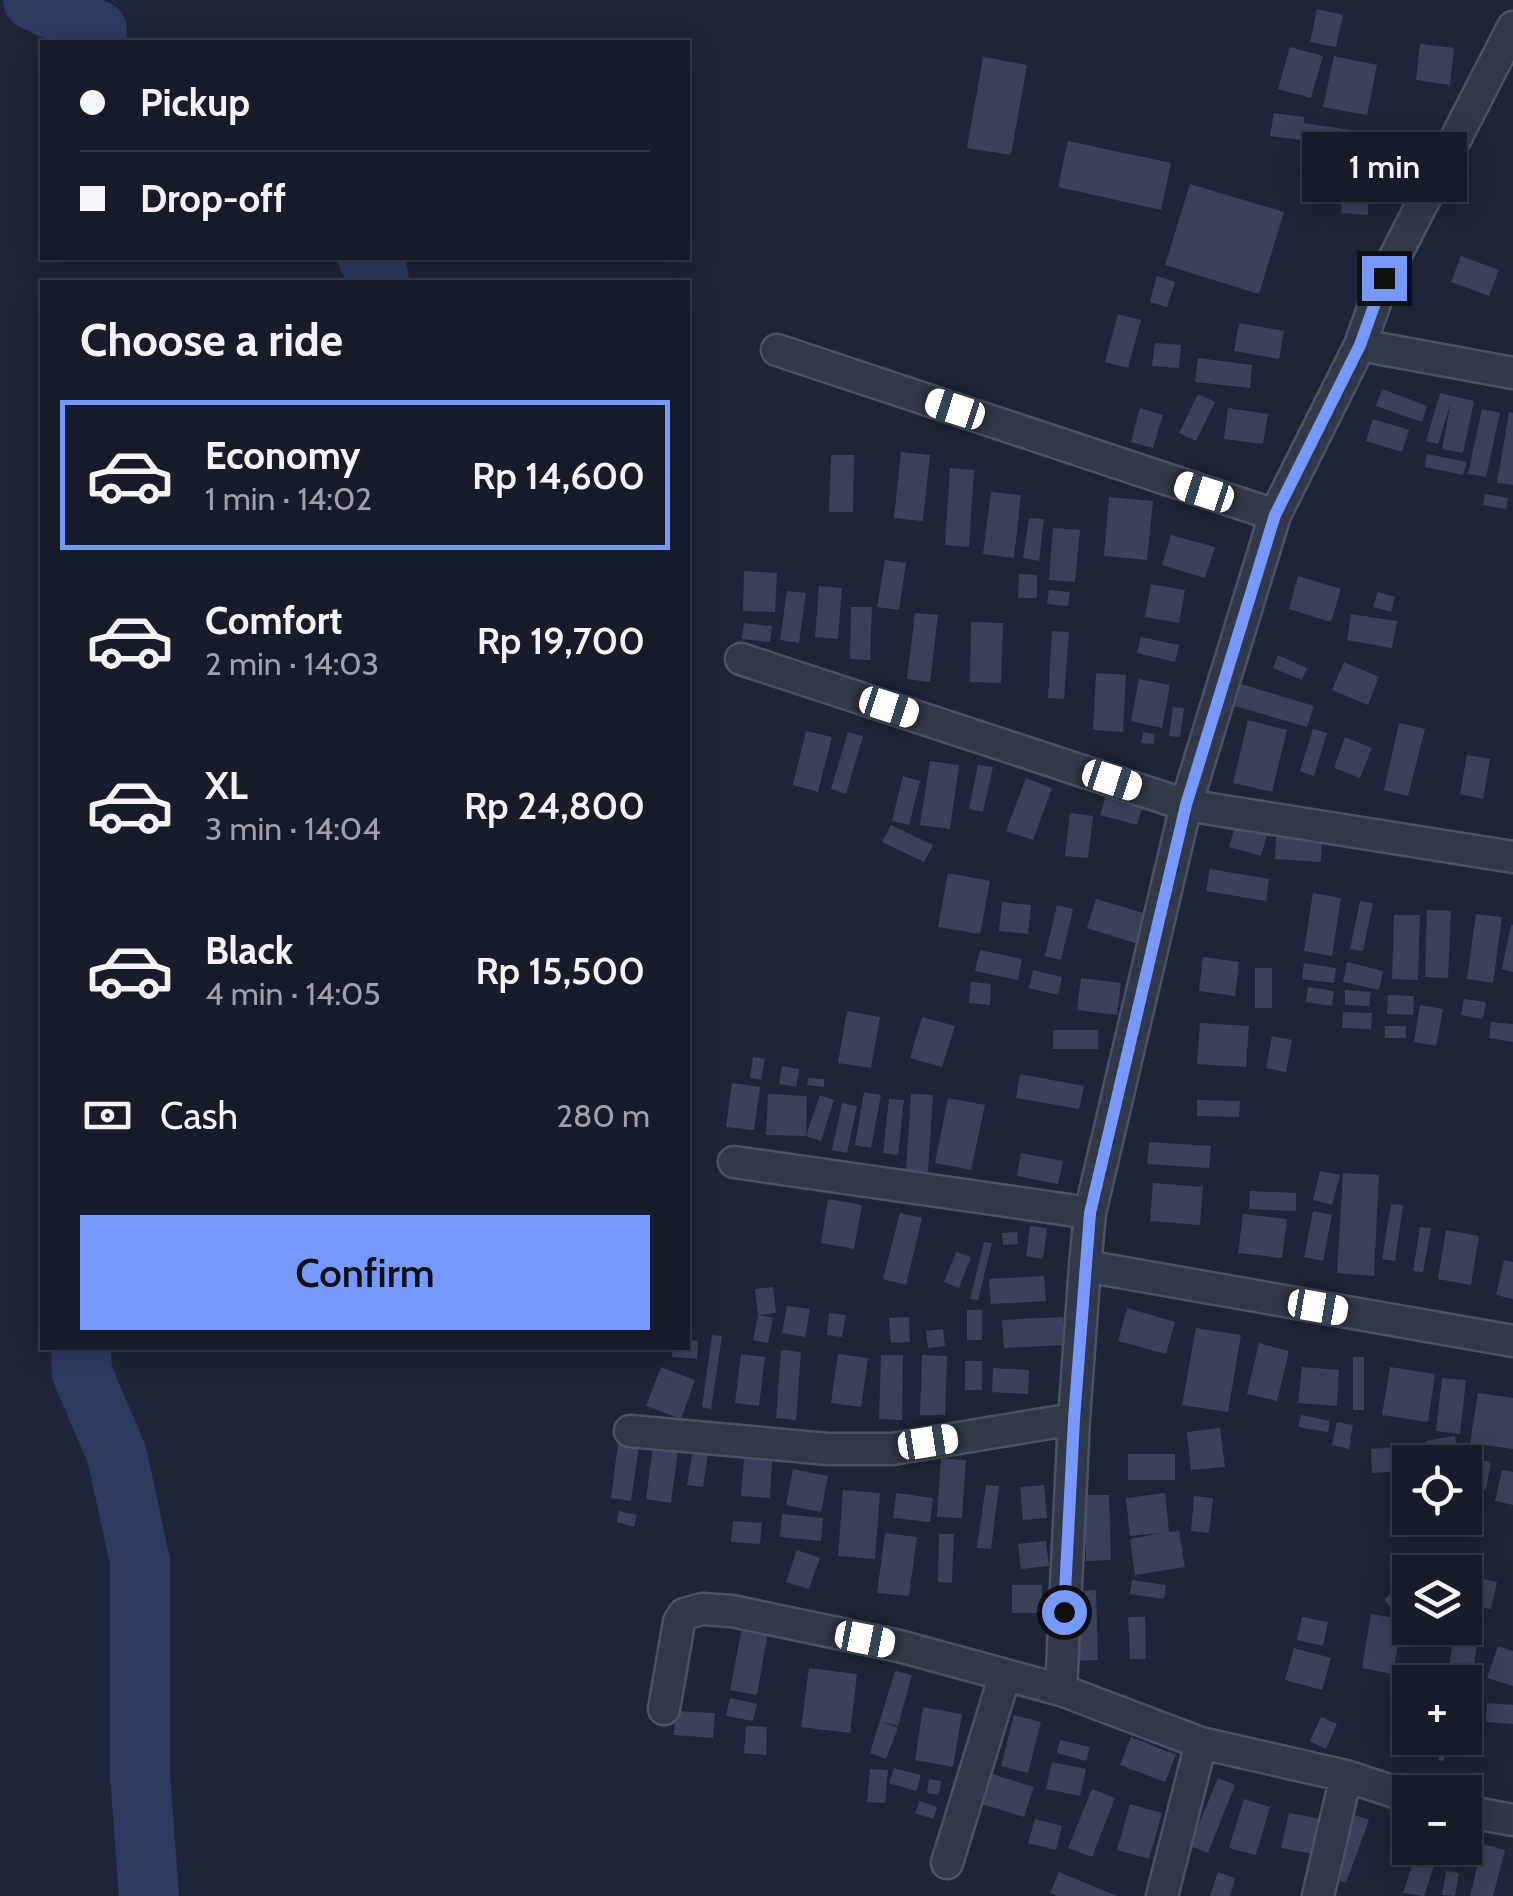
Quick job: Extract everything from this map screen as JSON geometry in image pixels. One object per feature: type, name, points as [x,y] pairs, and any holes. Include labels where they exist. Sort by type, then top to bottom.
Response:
[{"type":"street","points":[[1060,1690],[1074,1419],[1090,1213],[1186,805],[1275,515],[1360,345],[1384,278],[1513,27]]},
{"type":"street","points":[[1360,345],[1513,373]]},
{"type":"street","points":[[777,350],[1275,515]]},
{"type":"street","points":[[741,658],[1186,805],[1513,857]]},
{"type":"street","points":[[734,1162],[1090,1213]]},
{"type":"street","points":[[1085,1266],[1513,1341]]},
{"type":"street","points":[[630,1431],[828,1449],[892,1448],[1074,1419]]},
{"type":"street","points":[[664,1708],[679,1622],[684,1614],[702,1609],[732,1611],[899,1646],[1060,1690],[1201,1742],[1346,1776],[1392,1791]]},
{"type":"street","points":[[948,1863],[1005,1675]]},
{"type":"street","points":[[1162,1896],[1201,1742]]},
{"type":"street","points":[[1318,1896],[1346,1776]]},
{"type":"street","points":[[1482,1814],[1513,1820]]},
{"type":"building","points":[[1317,9],[1343,15],[1336,47],[1310,42]]},
{"type":"building","points":[[1420,44],[1454,48],[1450,85],[1416,80]]},
{"type":"building","points":[[1290,47],[1323,56],[1311,98],[1278,89]]},
{"type":"building","points":[[1334,56],[1377,65],[1367,115],[1323,107]]},
{"type":"building","points":[[983,57],[1027,65],[1011,155],[967,148]]},
{"type":"building","points":[[1274,113],[1304,117],[1304,123],[1364,132],[1360,161],[1300,152],[1302,140],[1270,136]]},
{"type":"building","points":[[1068,141],[1171,163],[1161,210],[1058,187]]},
{"type":"building","points":[[1190,184],[1284,212],[1259,294],[1165,265]]},
{"type":"building","points":[[1343,188],[1369,190],[1368,215],[1341,213]]},
{"type":"building","points":[[1461,256],[1499,270],[1489,296],[1451,282]]},
{"type":"building","points":[[1157,276],[1175,282],[1167,307],[1150,302]]},
{"type":"building","points":[[1118,314],[1141,320],[1128,368],[1105,362]]},
{"type":"building","points":[[1239,323],[1284,331],[1279,359],[1234,351]]},
{"type":"building","points":[[1155,343],[1181,345],[1179,368],[1152,366]]},
{"type":"building","points":[[1198,358],[1252,365],[1250,388],[1195,382]]},
{"type":"building","points":[[1382,389],[1427,406],[1422,422],[1376,406]]},
{"type":"building","points":[[1440,393],[1474,401],[1463,453],[1442,449],[1451,402],[1438,444],[1426,441]]},
{"type":"building","points":[[1198,394],[1215,402],[1196,441],[1179,433]]},
{"type":"building","points":[[1140,408],[1163,415],[1153,448],[1131,442]]},
{"type":"building","points":[[1228,408],[1268,414],[1263,444],[1224,439]]},
{"type":"building","points":[[1482,409],[1500,413],[1486,477],[1468,474]]},
{"type":"building","points":[[1509,412],[1513,413],[1513,485],[1497,483]]},
{"type":"building","points":[[1373,419],[1409,430],[1402,452],[1366,441]]},
{"type":"building","points":[[901,452],[930,455],[923,521],[894,518]]},
{"type":"building","points":[[1427,454],[1467,462],[1463,475],[1425,467]]},
{"type":"building","points":[[831,455],[854,455],[853,512],[829,512]]},
{"type":"building","points":[[950,468],[974,470],[969,547],[945,545]]},
{"type":"building","points":[[991,492],[1021,495],[1014,558],[983,554]]},
{"type":"building","points":[[1485,494],[1508,498],[1506,509],[1483,505]]},
{"type":"building","points":[[1109,497],[1153,501],[1147,560],[1104,556]]},
{"type":"building","points":[[1029,518],[1044,519],[1039,561],[1023,558]]},
{"type":"building","points":[[1053,528],[1080,530],[1075,582],[1049,580]]},
{"type":"building","points":[[1171,535],[1215,547],[1205,578],[1162,565]]},
{"type":"building","points":[[885,560],[906,563],[899,610],[877,607]]},
{"type":"building","points":[[744,571],[777,573],[775,612],[743,611]]},
{"type":"building","points":[[1019,574],[1037,575],[1037,598],[1018,598]]},
{"type":"building","points":[[1298,576],[1341,589],[1331,622],[1289,609]]},
{"type":"building","points":[[1151,584],[1185,590],[1179,623],[1145,617]]},
{"type":"building","points":[[819,586],[842,588],[838,639],[815,637]]},
{"type":"building","points":[[1049,590],[1070,592],[1068,606],[1047,604]]},
{"type":"building","points":[[787,591],[806,593],[799,643],[780,640]]},
{"type":"building","points":[[1378,592],[1395,597],[1391,612],[1373,607]]},
{"type":"building","points":[[851,607],[872,607],[870,660],[850,659]]},
{"type":"building","points":[[915,613],[938,615],[930,682],[907,679]]},
{"type":"building","points":[[1351,614],[1397,621],[1392,648],[1347,640]]},
{"type":"building","points":[[971,622],[1003,623],[1001,683],[970,682]]},
{"type":"building","points":[[744,623],[772,626],[770,642],[742,639]]},
{"type":"building","points":[[1052,631],[1069,632],[1064,699],[1048,698]]},
{"type":"building","points":[[1141,637],[1179,645],[1175,662],[1137,653]]},
{"type":"building","points":[[1278,655],[1307,668],[1302,680],[1273,668]]},
{"type":"building","points":[[1344,662],[1379,677],[1368,705],[1332,690]]},
{"type":"building","points":[[1096,673],[1126,675],[1123,732],[1093,730]]},
{"type":"building","points":[[1139,679],[1170,685],[1162,728],[1131,721]]},
{"type":"building","points":[[1241,684],[1314,706],[1307,727],[1235,706]]},
{"type":"building","points":[[1173,707],[1184,708],[1180,737],[1169,736]]},
{"type":"building","points":[[1248,720],[1287,730],[1272,792],[1233,783]]},
{"type":"building","points":[[1399,723],[1425,729],[1408,796],[1384,790]]},
{"type":"building","points":[[1313,729],[1327,733],[1314,776],[1300,771]]},
{"type":"building","points":[[806,731],[832,737],[818,792],[793,785]]},
{"type":"building","points":[[848,732],[863,736],[846,794],[831,789]]},
{"type":"building","points":[[1143,732],[1155,734],[1154,744],[1141,743]]},
{"type":"building","points":[[1345,737],[1372,748],[1360,778],[1334,768]]},
{"type":"building","points":[[1467,755],[1490,759],[1483,799],[1460,794]]},
{"type":"building","points":[[930,761],[959,765],[950,829],[920,825]]},
{"type":"building","points":[[978,765],[993,767],[983,812],[969,809]]},
{"type":"building","points":[[903,776],[920,781],[909,825],[892,821]]},
{"type":"building","points":[[1026,778],[1052,788],[1033,840],[1006,831]]},
{"type":"building","points":[[1106,794],[1143,805],[1137,825],[1100,815]]},
{"type":"building","points":[[1070,813],[1093,816],[1088,858],[1065,856]]},
{"type":"building","points":[[891,825],[933,845],[924,862],[882,842]]},
{"type":"building","points":[[1235,827],[1267,835],[1261,856],[1229,847]]},
{"type":"building","points":[[1276,836],[1322,840],[1321,862],[1275,859]]},
{"type":"building","points":[[1210,869],[1269,879],[1266,901],[1206,891]]},
{"type":"building","points":[[948,873],[990,881],[980,934],[938,927]]},
{"type":"building","points":[[1313,893],[1341,898],[1332,956],[1304,951]]},
{"type":"building","points":[[1096,899],[1147,914],[1138,944],[1087,928]]},
{"type":"building","points":[[1360,901],[1373,903],[1363,951],[1350,949]]},
{"type":"building","points":[[1002,902],[1031,905],[1028,934],[999,931]]},
{"type":"building","points":[[1057,905],[1073,909],[1061,960],[1045,956]]},
{"type":"building","points":[[1427,910],[1451,911],[1448,978],[1425,977]]},
{"type":"building","points":[[1476,914],[1502,917],[1493,983],[1467,979]]},
{"type":"building","points":[[1394,915],[1420,915],[1418,980],[1392,979]]},
{"type":"building","points":[[1513,925],[1513,972],[1502,969]]},
{"type":"building","points":[[980,950],[1022,959],[1018,980],[975,971]]},
{"type":"building","points":[[1203,957],[1239,962],[1235,996],[1199,991]]},
{"type":"building","points":[[1347,962],[1383,971],[1379,990],[1343,982]]},
{"type":"building","points":[[1304,963],[1336,968],[1334,983],[1302,979]]},
{"type":"building","points":[[1255,968],[1272,968],[1272,1008],[1255,1008]]},
{"type":"building","points":[[1033,970],[1062,977],[1058,995],[1029,988]]},
{"type":"building","points":[[1081,978],[1121,983],[1117,1015],[1077,1010]]},
{"type":"building","points":[[971,982],[991,984],[990,1005],[969,1003]]},
{"type":"building","points":[[1308,987],[1334,991],[1332,1006],[1306,1002]]},
{"type":"building","points":[[1345,990],[1371,992],[1369,1006],[1345,1005]]},
{"type":"building","points":[[1388,995],[1414,996],[1413,1015],[1387,1014]]},
{"type":"building","points":[[1464,999],[1486,1002],[1483,1019],[1461,1015]]},
{"type":"building","points":[[1420,1005],[1443,1009],[1436,1046],[1414,1042]]},
{"type":"building","points":[[847,1011],[880,1017],[871,1068],[838,1063]]},
{"type":"building","points":[[1343,1012],[1372,1013],[1371,1029],[1342,1028]]},
{"type":"building","points":[[922,1017],[955,1026],[942,1067],[910,1058]]},
{"type":"building","points":[[1491,1022],[1513,1024],[1513,1042],[1489,1038]]},
{"type":"building","points":[[1200,1023],[1249,1026],[1246,1067],[1197,1064]]},
{"type":"building","points":[[1385,1026],[1406,1026],[1406,1038],[1385,1038]]},
{"type":"building","points":[[1053,1030],[1098,1030],[1098,1049],[1053,1049]]},
{"type":"building","points":[[1272,1036],[1292,1040],[1286,1072],[1266,1068]]},
{"type":"building","points":[[753,1057],[765,1059],[761,1080],[750,1078]]},
{"type":"building","points":[[782,1066],[799,1069],[796,1087],[779,1084]]},
{"type":"building","points":[[1020,1074],[1084,1086],[1079,1109],[1016,1098]]},
{"type":"building","points":[[808,1078],[824,1079],[824,1087],[807,1085]]},
{"type":"building","points":[[732,1083],[760,1087],[754,1130],[726,1127]]},
{"type":"building","points":[[864,1092],[881,1095],[871,1148],[855,1145]]},
{"type":"building","points":[[768,1094],[807,1096],[806,1136],[766,1135]]},
{"type":"building","points":[[911,1094],[933,1095],[928,1172],[906,1170]]},
{"type":"building","points":[[820,1095],[834,1100],[821,1141],[806,1136]]},
{"type":"building","points":[[948,1098],[985,1105],[971,1170],[935,1163]]},
{"type":"building","points":[[889,1099],[904,1100],[898,1155],[883,1153]]},
{"type":"building","points":[[1197,1100],[1240,1101],[1239,1117],[1197,1116]]},
{"type":"building","points":[[842,1103],[857,1106],[847,1153],[832,1150]]},
{"type":"building","points":[[1149,1142],[1211,1146],[1209,1168],[1147,1164]]},
{"type":"building","points":[[1021,1153],[1063,1161],[1058,1184],[1017,1176]]},
{"type":"building","points":[[1320,1171],[1340,1175],[1332,1205],[1313,1200]]},
{"type":"building","points":[[1343,1173],[1379,1175],[1374,1276],[1337,1273]]},
{"type":"building","points":[[1153,1183],[1203,1187],[1200,1225],[1150,1221]]},
{"type":"building","points":[[1250,1191],[1296,1193],[1296,1211],[1249,1209]]},
{"type":"building","points":[[828,1199],[862,1205],[854,1249],[821,1243]]},
{"type":"building","points":[[1391,1204],[1403,1205],[1395,1261],[1382,1259]]},
{"type":"building","points":[[1313,1211],[1332,1215],[1323,1261],[1304,1257]]},
{"type":"building","points":[[900,1213],[922,1218],[906,1285],[883,1279]]},
{"type":"building","points":[[1243,1214],[1287,1219],[1282,1258],[1238,1253]]},
{"type":"building","points":[[1030,1226],[1047,1228],[1043,1259],[1026,1256]]},
{"type":"building","points":[[1420,1227],[1431,1228],[1423,1272],[1413,1271]]},
{"type":"building","points":[[1446,1230],[1479,1236],[1471,1285],[1438,1279]]},
{"type":"building","points":[[1017,1232],[1018,1244],[1003,1245],[1002,1233]]},
{"type":"building","points":[[984,1242],[992,1243],[978,1300],[970,1299]]},
{"type":"building","points":[[956,1252],[971,1257],[959,1288],[944,1282]]},
{"type":"building","points":[[1504,1260],[1513,1262],[1513,1299],[1496,1295]]},
{"type":"building","points":[[1044,1276],[1046,1301],[991,1304],[989,1279]]},
{"type":"building","points":[[773,1287],[776,1313],[758,1315],[755,1289]]},
{"type":"building","points":[[787,1306],[810,1309],[805,1337],[782,1333]]},
{"type":"building","points":[[1127,1308],[1175,1322],[1166,1354],[1118,1341]]},
{"type":"building","points":[[967,1310],[982,1310],[982,1340],[967,1340]]},
{"type":"building","points":[[829,1313],[846,1315],[842,1337],[827,1335]]},
{"type":"building","points":[[758,1315],[773,1318],[768,1343],[753,1340]]},
{"type":"building","points":[[909,1317],[910,1342],[891,1343],[889,1318]]},
{"type":"building","points":[[1063,1317],[1064,1345],[1004,1348],[1002,1320]]},
{"type":"building","points":[[1196,1328],[1241,1335],[1228,1412],[1182,1405]]},
{"type":"building","points":[[943,1329],[945,1346],[928,1348],[926,1331]]},
{"type":"building","points":[[712,1335],[722,1336],[711,1409],[702,1407]]},
{"type":"building","points":[[690,1340],[698,1341],[697,1359],[672,1357],[672,1350],[690,1350]]},
{"type":"building","points":[[1259,1343],[1289,1351],[1277,1401],[1247,1394]]},
{"type":"building","points":[[781,1350],[801,1352],[796,1420],[776,1418]]},
{"type":"building","points":[[741,1354],[765,1357],[759,1406],[735,1403]]},
{"type":"building","points":[[838,1354],[868,1358],[861,1407],[831,1403]]},
{"type":"building","points":[[881,1355],[903,1355],[902,1420],[879,1419]]},
{"type":"building","points":[[922,1355],[947,1356],[945,1415],[920,1415]]},
{"type":"building","points":[[1353,1357],[1364,1357],[1364,1410],[1353,1410]]},
{"type":"building","points":[[965,1361],[982,1361],[982,1390],[965,1390]]},
{"type":"building","points":[[661,1367],[695,1380],[681,1419],[646,1406]]},
{"type":"building","points":[[1302,1367],[1339,1370],[1337,1406],[1298,1403]]},
{"type":"building","points":[[1390,1367],[1435,1374],[1428,1422],[1382,1415]]},
{"type":"building","points":[[993,1368],[1029,1370],[1028,1394],[992,1392]]},
{"type":"building","points":[[1442,1378],[1466,1380],[1460,1434],[1436,1431]]},
{"type":"building","points":[[1478,1393],[1513,1398],[1513,1449],[1470,1443]]},
{"type":"building","points":[[1301,1415],[1330,1421],[1328,1432],[1298,1427]]},
{"type":"building","points":[[1337,1422],[1353,1425],[1349,1449],[1332,1445]]},
{"type":"building","points":[[1220,1428],[1225,1467],[1191,1470],[1187,1432]]},
{"type":"building","points":[[1455,1436],[1456,1445],[1427,1445],[1426,1441]]},
{"type":"building","points":[[618,1443],[639,1445],[631,1501],[611,1498]]},
{"type":"building","points":[[653,1447],[678,1450],[671,1503],[646,1499]]},
{"type":"building","points":[[1392,1447],[1392,1472],[1372,1473],[1371,1449]]},
{"type":"building","points":[[693,1451],[708,1454],[703,1487],[687,1485]]},
{"type":"building","points":[[1128,1454],[1175,1454],[1175,1480],[1128,1480]]},
{"type":"building","points":[[744,1458],[772,1461],[770,1498],[741,1496]]},
{"type":"building","points":[[941,1458],[966,1460],[962,1518],[937,1517]]},
{"type":"building","points":[[1482,1460],[1491,1462],[1486,1490],[1482,1489]]},
{"type":"building","points":[[793,1469],[828,1476],[821,1512],[786,1505]]},
{"type":"building","points":[[1502,1470],[1513,1472],[1513,1505],[1495,1501]]},
{"type":"building","points":[[986,1485],[999,1486],[991,1549],[977,1548]]},
{"type":"building","points":[[1044,1485],[1047,1518],[1023,1520],[1020,1487]]},
{"type":"building","points":[[843,1490],[880,1493],[875,1559],[838,1556]]},
{"type":"building","points":[[896,1493],[933,1498],[930,1522],[893,1518]]},
{"type":"building","points":[[1165,1493],[1169,1532],[1179,1531],[1185,1567],[1135,1575],[1130,1539],[1162,1533],[1130,1536],[1126,1498]]},
{"type":"building","points":[[1085,1495],[1109,1495],[1111,1560],[1086,1561]]},
{"type":"building","points":[[1194,1496],[1213,1498],[1209,1533],[1191,1531]]},
{"type":"building","points":[[619,1511],[637,1515],[634,1527],[617,1522]]},
{"type":"building","points":[[782,1514],[823,1518],[821,1541],[780,1537]]},
{"type":"building","points":[[733,1521],[762,1523],[760,1544],[731,1542]]},
{"type":"building","points":[[885,1533],[917,1537],[909,1596],[877,1593]]},
{"type":"building","points":[[939,1534],[954,1534],[952,1583],[938,1582]]},
{"type":"building","points":[[1046,1541],[1049,1566],[1021,1569],[1018,1544]]},
{"type":"building","points":[[797,1550],[820,1558],[809,1589],[786,1582]]},
{"type":"building","points":[[1482,1578],[1497,1582],[1491,1609],[1482,1607]]},
{"type":"building","points":[[1132,1580],[1166,1585],[1164,1599],[1130,1594]]},
{"type":"building","points":[[1012,1585],[1042,1585],[1042,1613],[1012,1613]]},
{"type":"building","points":[[1096,1590],[1098,1660],[1074,1661],[1073,1591]]},
{"type":"building","points":[[1392,1592],[1392,1608],[1384,1600]]},
{"type":"building","points":[[1371,1614],[1392,1617],[1392,1645],[1398,1645],[1392,1674],[1362,1668]]},
{"type":"building","points":[[1128,1617],[1145,1617],[1146,1659],[1130,1659]]},
{"type":"building","points":[[1302,1617],[1328,1622],[1323,1646],[1297,1640]]},
{"type":"building","points":[[742,1628],[768,1632],[757,1695],[730,1690]]},
{"type":"building","points":[[1452,1645],[1477,1645],[1474,1665],[1450,1665]]},
{"type":"building","points":[[1498,1646],[1513,1651],[1513,1686],[1487,1678]]},
{"type":"building","points":[[1294,1648],[1331,1658],[1322,1690],[1285,1680]]},
{"type":"building","points":[[809,1668],[857,1674],[850,1733],[801,1727]]},
{"type":"building","points":[[895,1671],[912,1675],[898,1726],[882,1722],[898,1728],[886,1759],[870,1753]]},
{"type":"building","points":[[730,1698],[757,1704],[753,1721],[726,1716]]},
{"type":"building","points":[[1487,1703],[1513,1705],[1513,1724],[1486,1722]]},
{"type":"building","points":[[923,1707],[962,1714],[953,1767],[915,1760]]},
{"type":"building","points":[[675,1711],[715,1713],[713,1738],[674,1735]]},
{"type":"building","points":[[1014,1715],[1041,1722],[1028,1773],[1001,1766]]},
{"type":"building","points":[[1321,1717],[1337,1724],[1326,1749],[1310,1741]]},
{"type":"building","points":[[746,1726],[767,1727],[766,1755],[744,1753]]},
{"type":"building","points":[[1131,1737],[1176,1755],[1165,1782],[1120,1765]]},
{"type":"building","points":[[1060,1740],[1090,1747],[1086,1761],[1057,1753]]},
{"type":"building","points":[[1052,1762],[1086,1769],[1080,1796],[1046,1789]]},
{"type":"building","points":[[894,1768],[921,1775],[916,1791],[889,1783]]},
{"type":"building","points":[[870,1769],[888,1770],[885,1803],[867,1802]]},
{"type":"building","points":[[992,1774],[1034,1787],[1024,1817],[982,1804]]},
{"type":"building","points":[[1218,1778],[1235,1785],[1208,1853],[1190,1846]]},
{"type":"building","points":[[929,1779],[941,1781],[939,1795],[927,1793]]},
{"type":"building","points":[[1092,1789],[1115,1798],[1092,1857],[1068,1848]]},
{"type":"building","points":[[1244,1799],[1270,1807],[1256,1855],[1229,1848]]},
{"type":"building","points":[[920,1801],[937,1807],[933,1819],[915,1813]]},
{"type":"building","points":[[1130,1804],[1162,1813],[1149,1859],[1117,1850]]},
{"type":"building","points":[[1289,1813],[1321,1819],[1314,1854],[1281,1848]]},
{"type":"building","points":[[1349,1813],[1369,1820],[1346,1883],[1325,1875]]},
{"type":"building","points":[[1035,1819],[1062,1826],[1056,1850],[1028,1843]]},
{"type":"building","points":[[1483,1844],[1505,1850],[1493,1896],[1470,1896],[1478,1865],[1482,1865]]},
{"type":"building","points":[[1412,1865],[1434,1865],[1424,1896],[1403,1893]]},
{"type":"building","points":[[1446,1871],[1459,1873],[1455,1896],[1442,1895]]},
{"type":"building","points":[[1059,1872],[1117,1896],[1057,1896],[1050,1893]]},
{"type":"building","points":[[1218,1872],[1235,1878],[1230,1896],[1210,1896]]},
{"type":"waterway","points":[[33,0],[97,30],[96,40]]},
{"type":"waterway","points":[[369,260],[379,280]]},
{"type":"waterway","points":[[81,1350],[82,1373],[117,1455],[140,1562],[140,1775],[149,1896]]},
{"type":"route","points":[[1064,1612],[1090,1213],[1186,805],[1275,515],[1360,345],[1384,278]]}]
